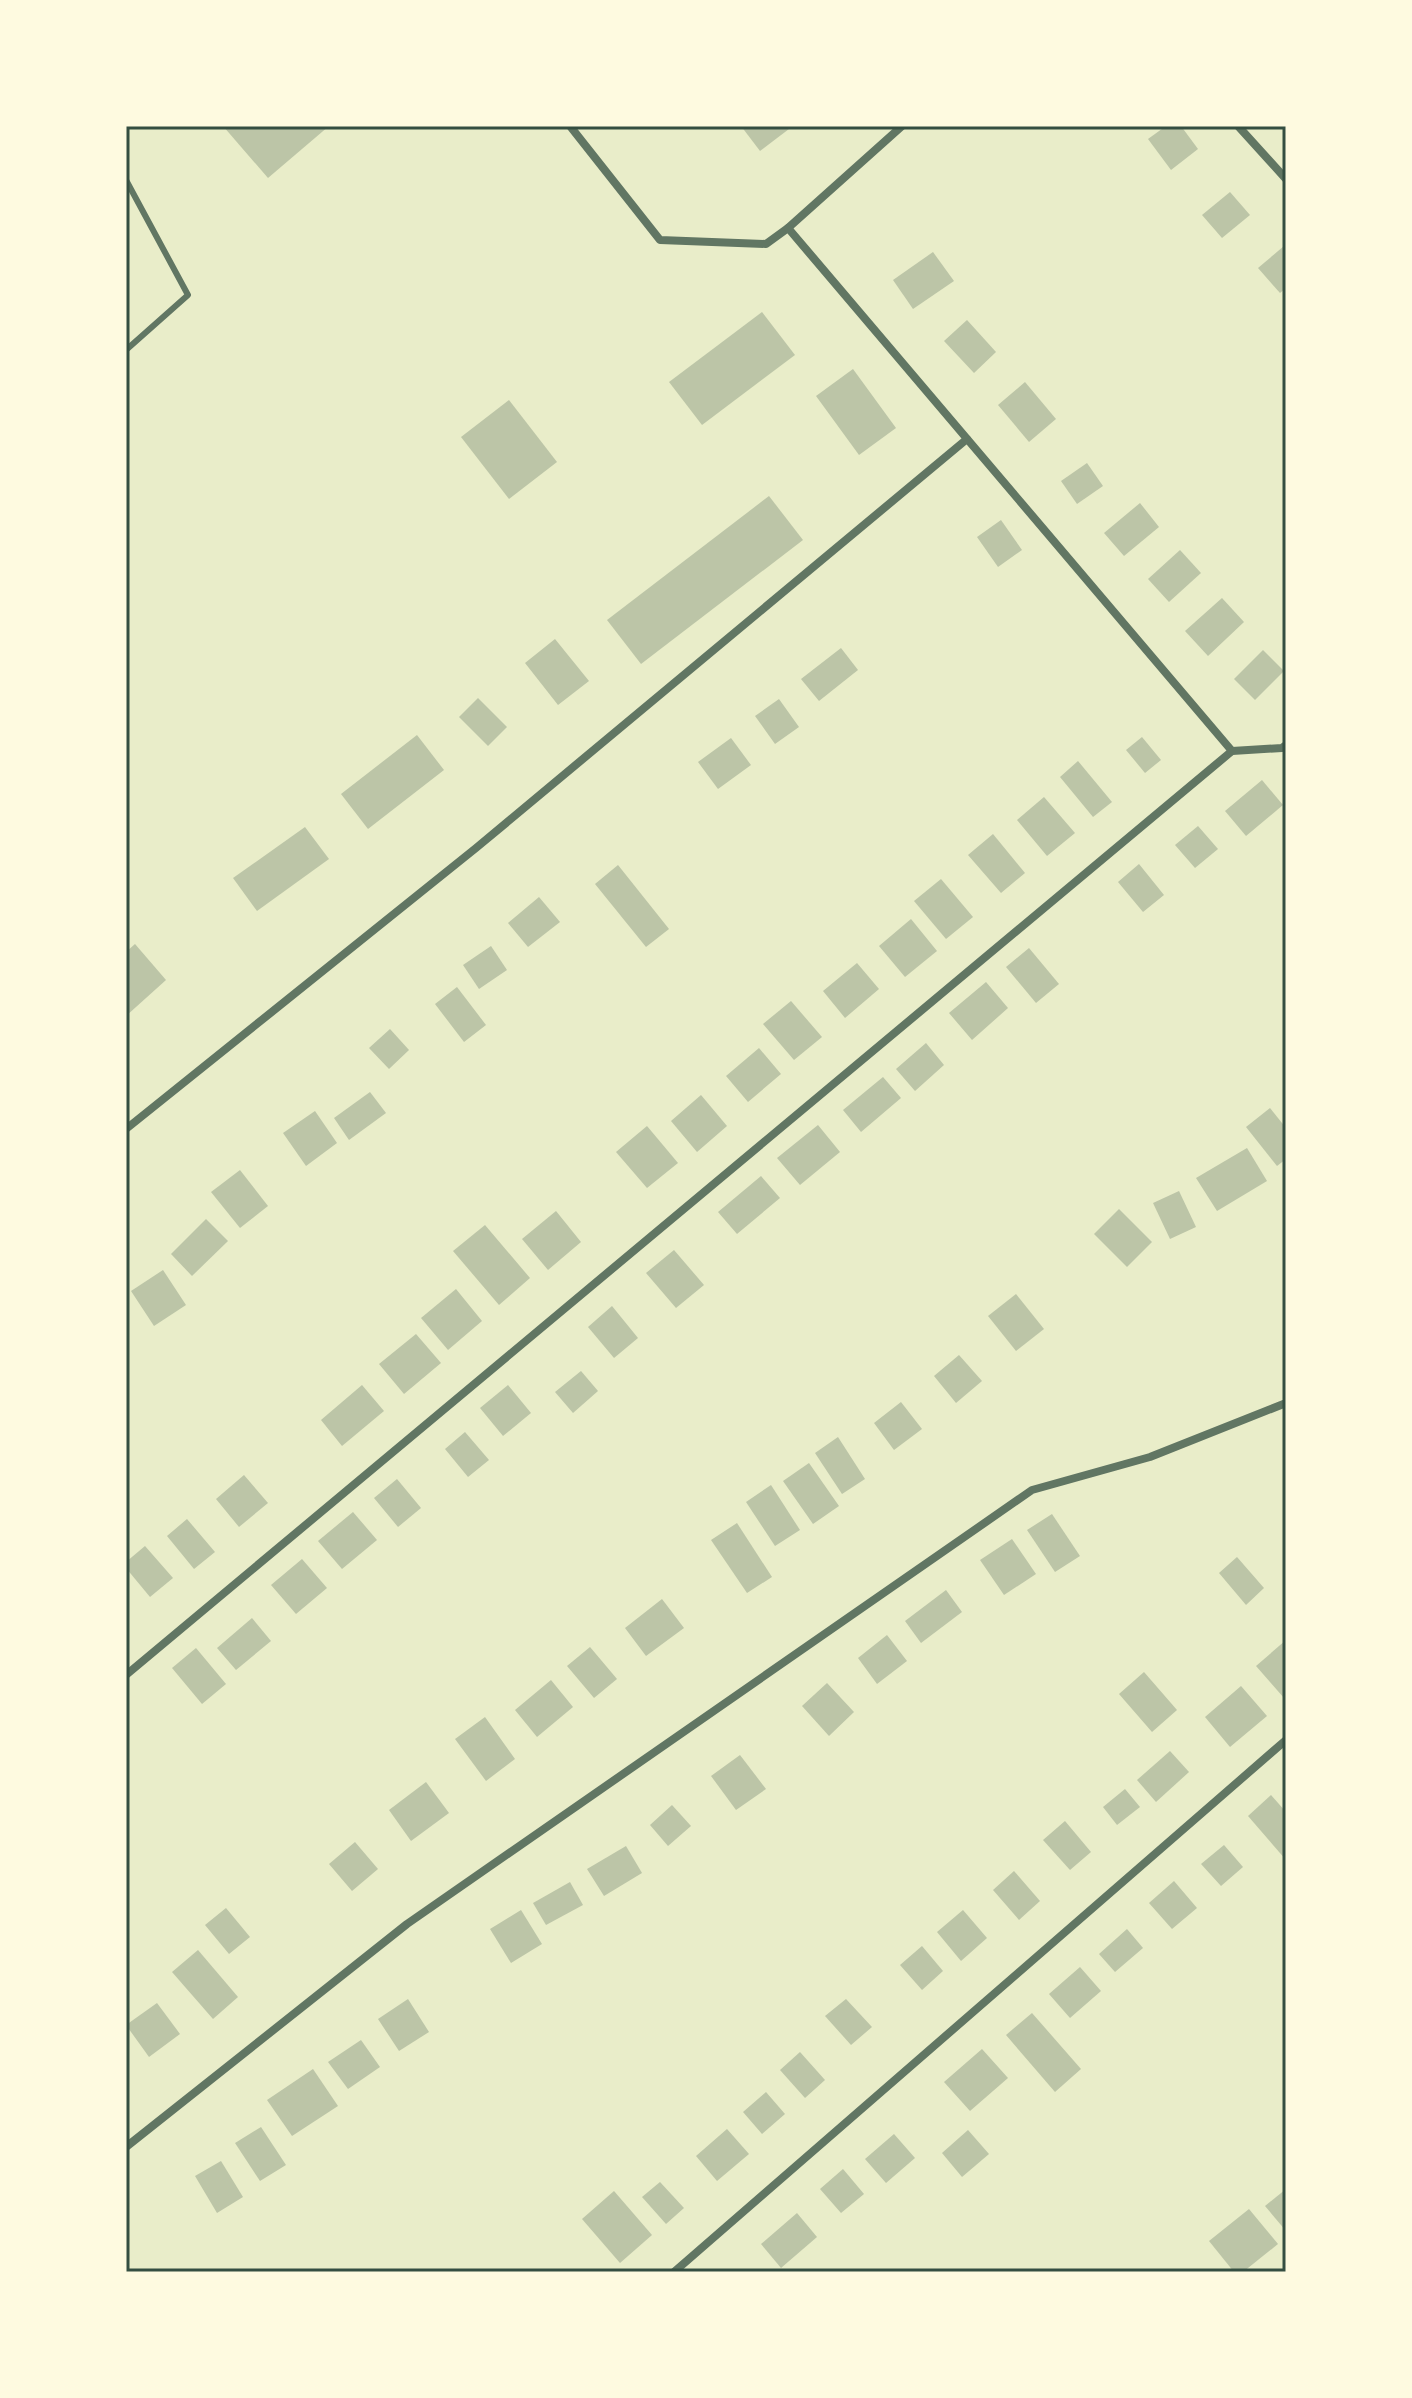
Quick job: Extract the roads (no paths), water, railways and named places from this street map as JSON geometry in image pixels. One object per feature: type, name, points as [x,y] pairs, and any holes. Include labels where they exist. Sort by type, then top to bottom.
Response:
[{"type":"street","points":[[570,126],[660,240],[766,244],[902,126]]},
{"type":"street","points":[[1238,126],[1286,179]]},
{"type":"street","points":[[788,228],[1232,751]]},
{"type":"street","points":[[126,1129],[476,848],[967,439]]},
{"type":"street","points":[[126,1675],[1232,751],[1282,748],[1286,745]]},
{"type":"street","points":[[126,2147],[407,1924],[1032,1490],[1150,1457],[1286,1403]]},
{"type":"street","points":[[674,2272],[1286,1740]]},
{"type":"lane","points":[[126,180],[188,295],[126,350]]}]
